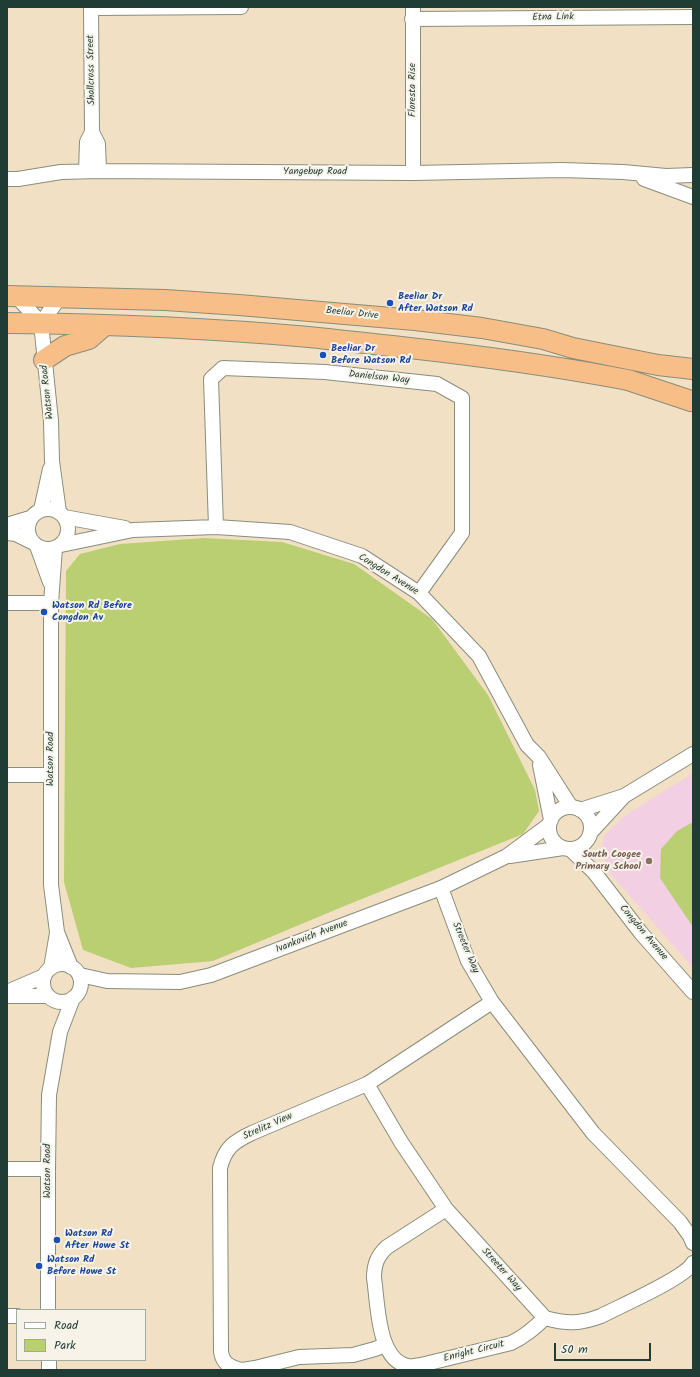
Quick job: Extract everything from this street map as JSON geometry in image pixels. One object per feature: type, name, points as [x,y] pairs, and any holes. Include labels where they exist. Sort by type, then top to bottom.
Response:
[{"type":"highway","name":"Beeliar Drive","points":[[11,296],[60,296],[239,304],[415,320],[482,328],[543,339],[573,348],[658,365],[693,370]]},
{"type":"highway","points":[[7,323],[105,325],[310,337],[510,360],[628,380],[692,402]]},
{"type":"highway","points":[[44,360],[65,346],[89,339],[105,325]]},
{"type":"highway","points":[[692,402],[688,385],[693,370]]},
{"type":"street","points":[[91,8],[241,7]]},
{"type":"street","name":"Shallcross Street","points":[[91,8],[92,132],[86,142],[93,171]]},
{"type":"street","name":"Etna Link","points":[[412,13],[693,17]]},
{"type":"street","name":"Floresta Rise","points":[[412,13],[413,173]]},
{"type":"street","name":"Yangebup Road","points":[[7,179],[18,179],[61,172],[93,171],[413,173],[562,170],[623,172],[666,176],[693,175]]},
{"type":"street","name":"Yangebup Road","points":[[623,172],[693,196]]},
{"type":"street","points":[[693,180],[691,191],[693,196]]},
{"type":"street","points":[[11,296],[41,324],[60,296]]},
{"type":"street","name":"Watson Road","points":[[41,324],[51,421],[52,460],[62,514]]},
{"type":"street","name":"Danielson Way","points":[[216,527],[211,379],[223,368],[325,372],[437,384],[462,398],[462,533],[419,593]]},
{"type":"street","name":"Watson Road","points":[[36,514],[52,460]]},
{"type":"street","points":[[7,525],[36,514],[53,510],[62,514],[67,522],[68,535],[58,547],[49,550],[42,549],[16,534],[7,533]]},
{"type":"street","points":[[34,544],[27,530],[28,524],[36,514]]},
{"type":"street","name":"Congdon Avenue","points":[[62,514],[133,530]]},
{"type":"street","name":"Congdon Avenue","points":[[58,547],[133,530],[216,527],[290,532],[362,556],[419,593],[479,656],[527,745],[539,757],[575,808]]},
{"type":"street","name":"Watson Road","points":[[34,544],[51,586]]},
{"type":"street","name":"Watson Road","points":[[58,547],[51,586],[50,603],[51,886],[57,932],[75,971]]},
{"type":"street","points":[[7,603],[50,603]]},
{"type":"street","points":[[589,836],[591,827],[589,819],[584,812],[575,808],[567,807],[558,810],[553,816],[549,831],[556,844],[567,849],[578,848],[585,843],[589,836],[624,796],[691,753]]},
{"type":"street","points":[[539,757],[550,823]]},
{"type":"street","points":[[7,775],[51,775]]},
{"type":"street","points":[[575,808],[624,796]]},
{"type":"street","name":"Ivankovich Avenue","points":[[75,971],[107,981],[180,982],[211,975],[441,888],[507,856],[550,823]]},
{"type":"street","name":"Congdon Avenue","points":[[589,836],[594,872]]},
{"type":"street","name":"Congdon Avenue","points":[[567,849],[594,872],[641,933],[693,992]]},
{"type":"street","name":"Ivankovich Avenue","points":[[507,856],[567,849]]},
{"type":"street","name":"Streeter Way","points":[[441,888],[468,961],[492,1002],[593,1133],[680,1222],[693,1243]]},
{"type":"street","name":"Watson Road","points":[[47,972],[57,932]]},
{"type":"street","points":[[7,992],[60,964],[75,971],[81,983],[75,996],[68,1001],[61,1002],[51,998],[7,996]]},
{"type":"street","points":[[47,972],[43,983],[44,990],[51,998]]},
{"type":"street","name":"Ivankovich Avenue","points":[[75,996],[107,981]]},
{"type":"street","name":"Watson Road","points":[[48,1309],[49,1095],[60,1032],[75,996]]},
{"type":"street","name":"Watson Road","points":[[51,998],[60,1032]]},
{"type":"street","name":"Strelitz View","points":[[385,1345],[353,1356],[299,1357],[242,1370],[232,1368],[226,1364],[222,1359],[221,1352],[220,1168],[222,1157],[227,1149],[243,1137],[367,1084],[492,1002]]},
{"type":"street","name":"Streeter Way","points":[[367,1084],[401,1142],[446,1208],[545,1318]]},
{"type":"street","points":[[7,1169],[48,1169]]},
{"type":"street","name":"Enright Circuit","points":[[446,1208],[380,1253],[377,1260],[374,1269],[374,1278],[382,1334],[385,1345],[394,1359],[408,1366],[420,1365],[510,1343],[519,1339],[545,1318]]},
{"type":"street","points":[[545,1318],[561,1322],[576,1323],[601,1316],[675,1278],[693,1263]]},
{"type":"shaded area","name":"South Coogee Primary School","points":[[693,773],[693,968],[609,872],[601,850],[604,836],[623,817]]},
{"type":"green space","points":[[204,538],[282,542],[354,564],[432,619],[488,695],[535,790],[539,811],[523,834],[213,961],[131,968],[83,950],[64,882],[66,571],[80,554],[120,544]]},
{"type":"green space","points":[[693,822],[693,927],[660,878],[661,849],[677,831]]},
{"type":"place","name":"Beeliar Dr After Watson Rd","points":[[390,303]]},
{"type":"place","name":"Beeliar Dr Before Watson Rd","points":[[323,355]]},
{"type":"place","name":"Watson Rd Before Congdon Av","points":[[44,612]]},
{"type":"place","name":"South Coogee Primary School","points":[[649,861]]},
{"type":"place","name":"Watson Rd After Howe St","points":[[57,1240]]},
{"type":"place","name":"Watson Rd Before Howe St","points":[[39,1266]]}]
